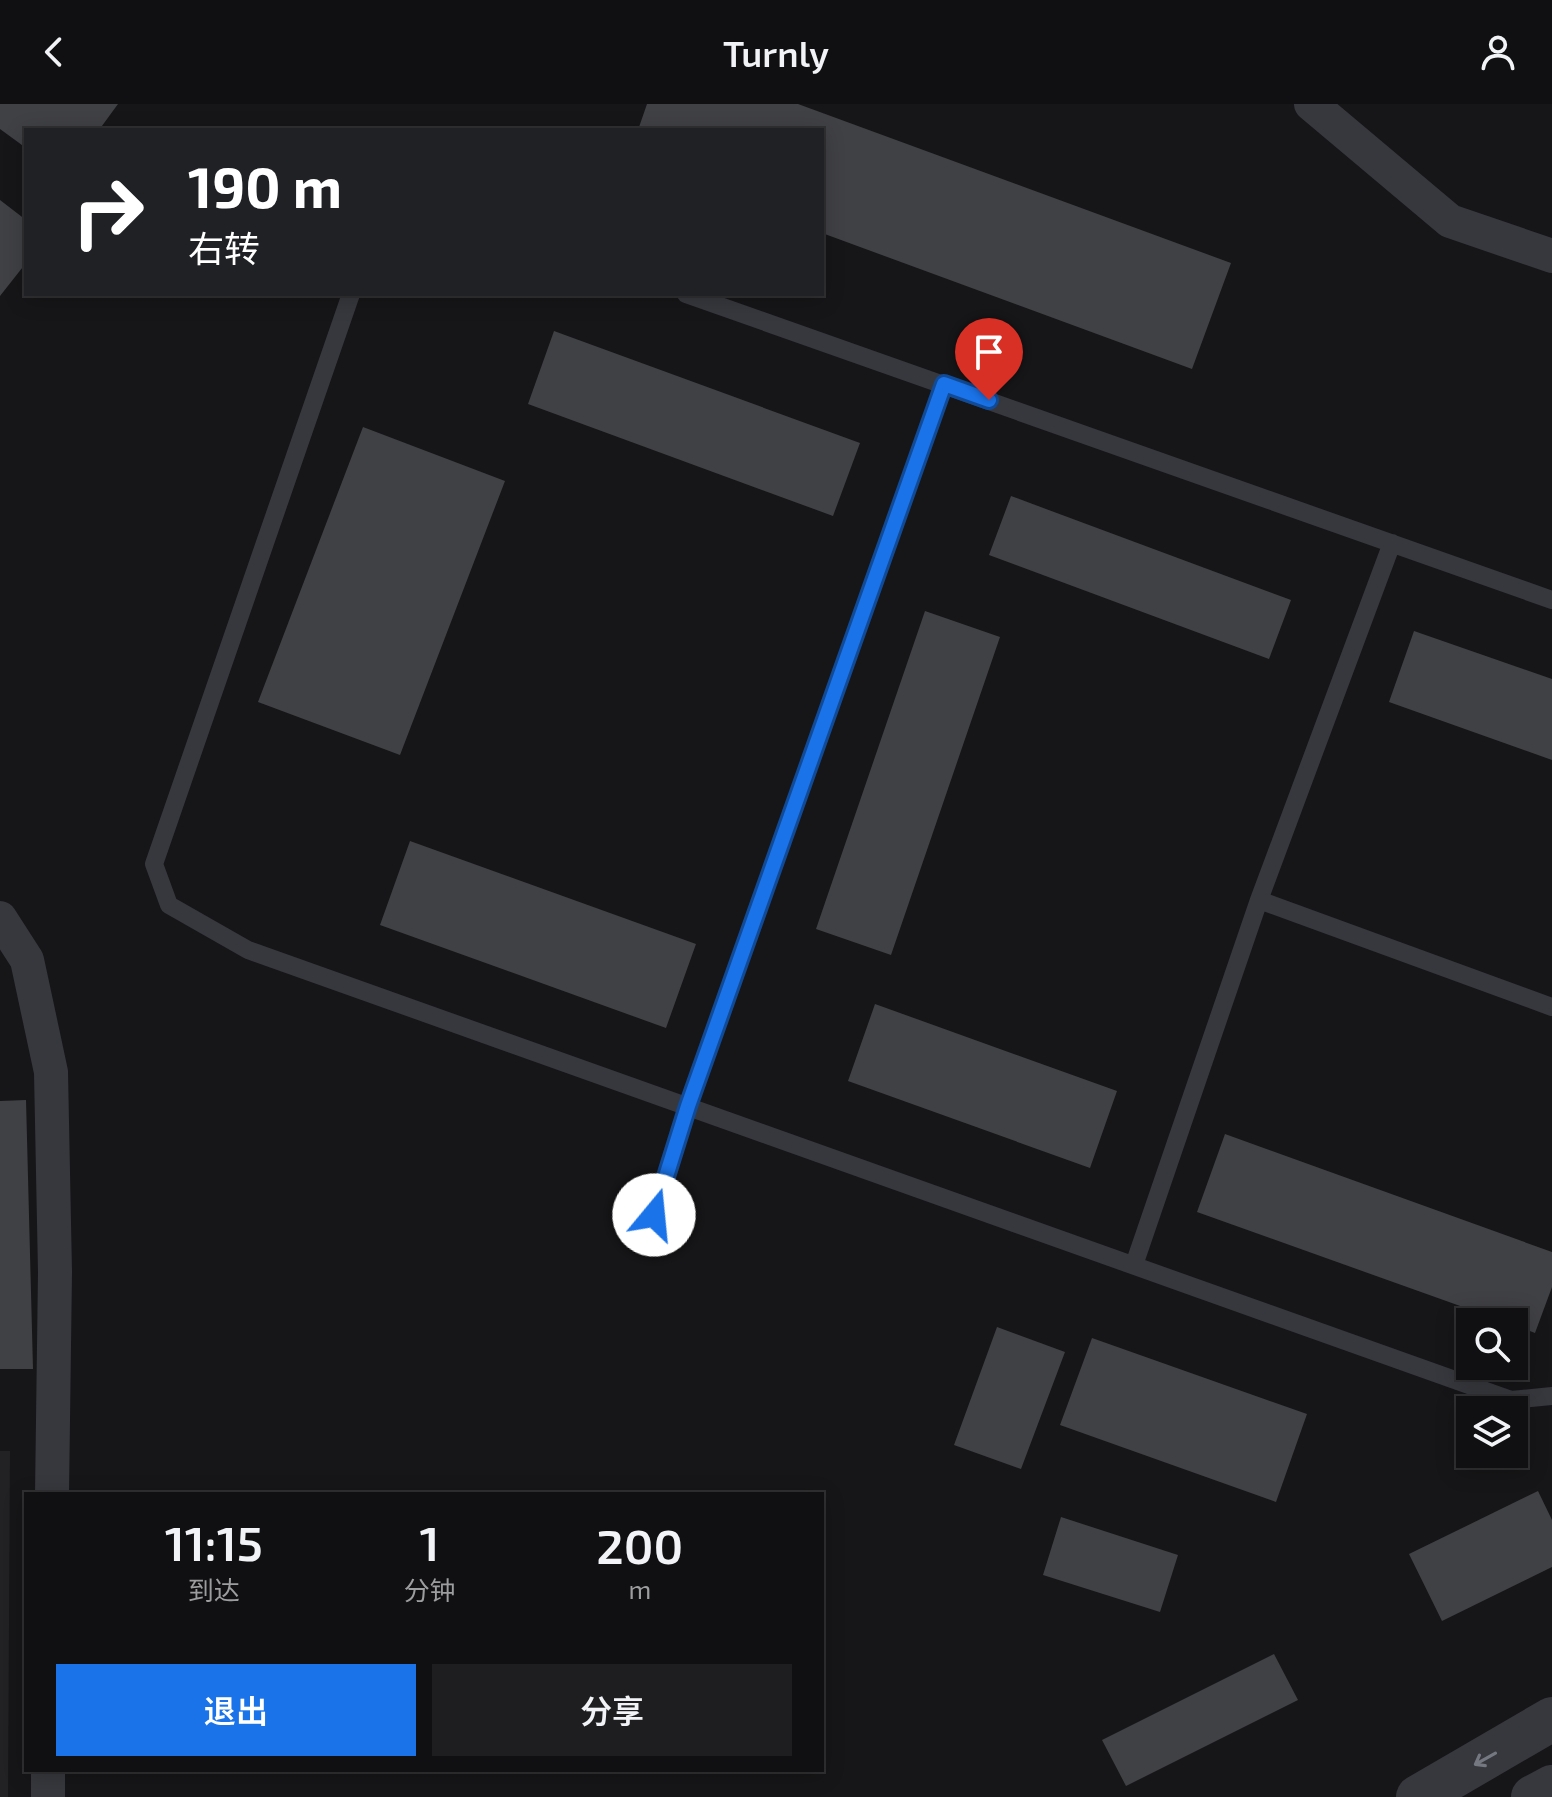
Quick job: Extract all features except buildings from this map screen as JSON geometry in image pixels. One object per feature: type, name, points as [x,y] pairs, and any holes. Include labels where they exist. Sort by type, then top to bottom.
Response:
[{"type":"street","points":[[1311,104],[1450,221],[1552,256]]},
{"type":"street","points":[[0,918],[27,960],[51,1072],[55,1272],[52,1492]]},
{"type":"street","points":[[1418,1797],[1552,1719]]},
{"type":"street","points":[[48,1772],[48,1797]]},
{"type":"street","points":[[1533,1797],[1552,1787]]},
{"type":"lane","points":[[350,296],[154,864],[169,905],[248,950],[1511,1400],[1552,1396]]},
{"type":"lane","points":[[692,296],[1552,600]]},
{"type":"lane","points":[[654,1215],[688,1106],[944,384]]},
{"type":"lane","points":[[1134,1265],[1259,900],[1392,543]]},
{"type":"lane","points":[[1259,900],[1552,1007]]},
{"type":"shaded area","points":[[0,1451],[10,1451],[8,1797],[0,1797]]},
{"type":"route","points":[[654,1215],[688,1106],[944,384],[989,400]]}]
